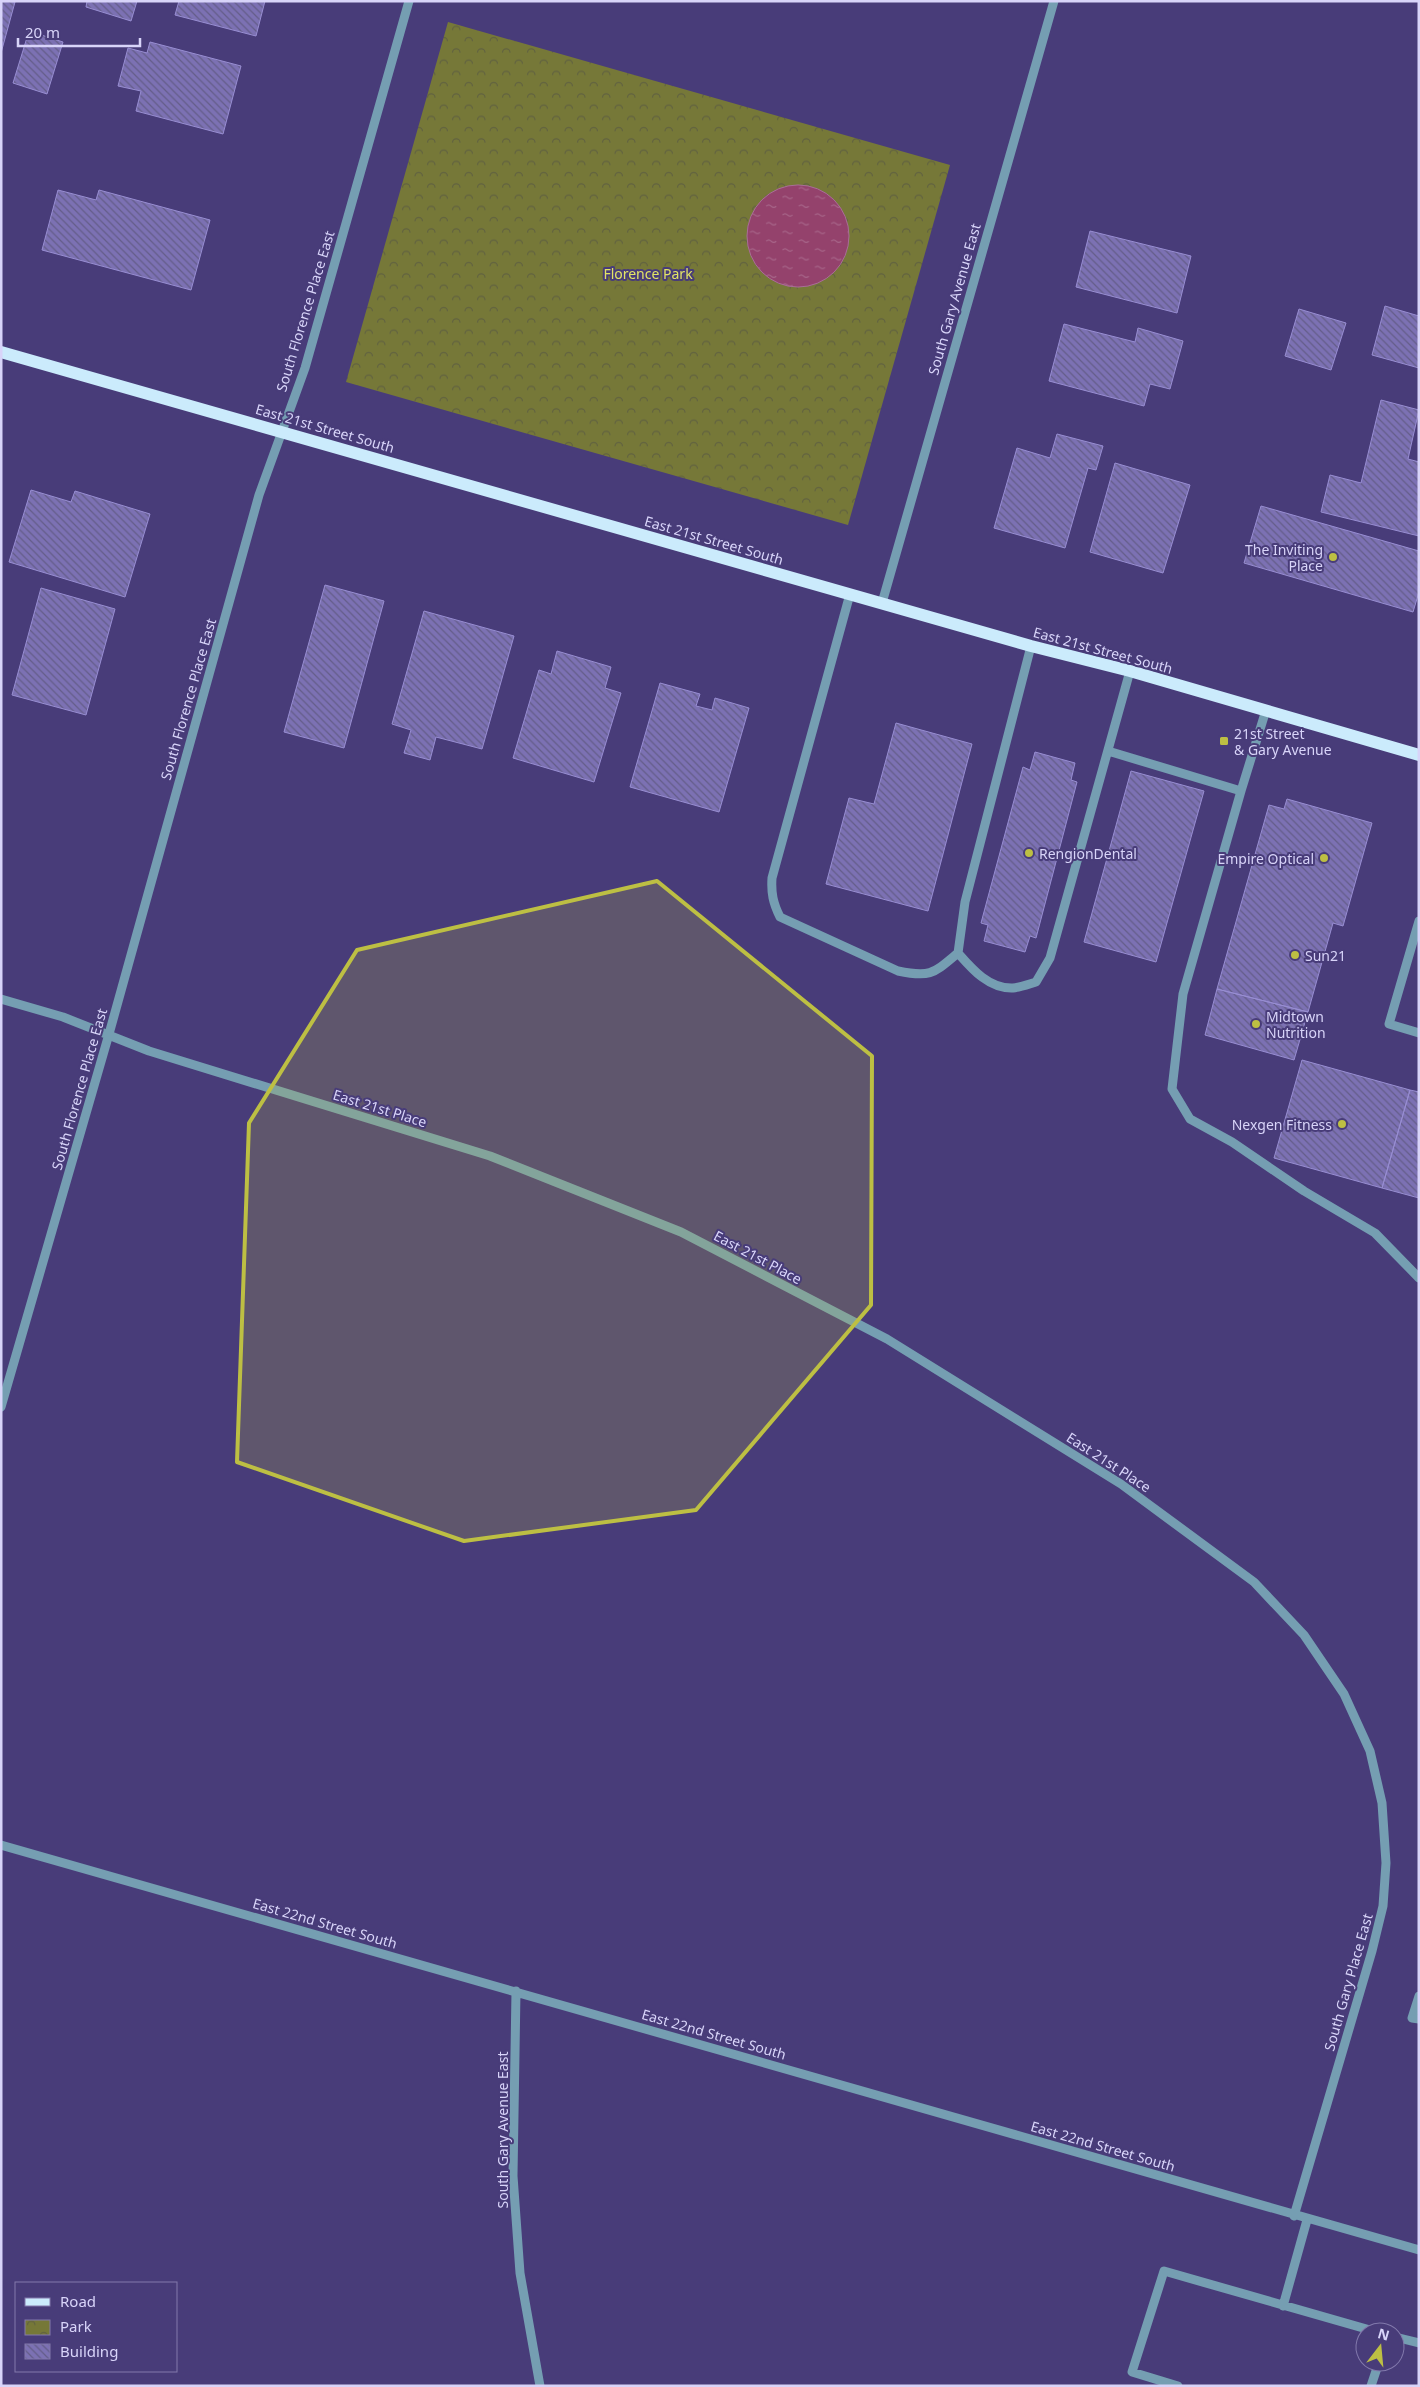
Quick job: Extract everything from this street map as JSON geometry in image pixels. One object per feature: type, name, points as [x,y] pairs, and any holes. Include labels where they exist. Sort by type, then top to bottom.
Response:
[{"type":"main road","name":"East 21st Street South","points":[[1,352],[882,604],[1031,646],[1130,671],[1419,755]]},
{"type":"street","name":"South Florence Place East","points":[[1,1407],[109,1034],[260,495],[304,368],[409,1]]},
{"type":"street","name":"South Gary Avenue East","points":[[882,604],[1054,1]]},
{"type":"street","points":[[850,594],[772,878],[771,892],[774,906],[780,917],[898,971],[915,974],[934,972],[958,953],[965,902],[1031,646]]},
{"type":"street","points":[[958,953],[974,971],[989,982],[1012,988],[1036,982],[1050,958],[1130,671]]},
{"type":"street","points":[[1266,710],[1183,994],[1172,1089],[1190,1119],[1232,1142],[1304,1191],[1375,1233],[1419,1278]]},
{"type":"street","points":[[1108,751],[1241,791]]},
{"type":"street","points":[[1419,922],[1389,1024],[1419,1033]]},
{"type":"street","name":"East 21st Place","points":[[1,999],[63,1017],[149,1051],[490,1156],[681,1232],[887,1340],[1121,1484],[1254,1582],[1304,1634],[1344,1694],[1370,1751]]},
{"type":"street","name":"South Gary Place East","points":[[1294,2216],[1372,1951],[1383,1906],[1386,1863],[1382,1803],[1370,1751]]},
{"type":"street","name":"East 22nd Street South","points":[[1,1845],[516,1991],[1307,2220],[1419,2250]]},
{"type":"street","name":"South Gary Avenue East","points":[[516,1991],[513,2176],[520,2273],[540,2386]]},
{"type":"street","points":[[1419,1996],[1412,2018],[1419,2019]]},
{"type":"street","points":[[1283,2306],[1307,2220]]},
{"type":"street","points":[[1178,2386],[1132,2372],[1164,2272],[1355,2326]]},
{"type":"street","points":[[1405,2340],[1419,2343]]},
{"type":"street","points":[[1371,2386],[1376,2372]]},
{"type":"highlighted area","points":[[657,881],[872,1056],[871,1305],[696,1510],[464,1541],[237,1462],[249,1123],[357,950]]},
{"type":"green space","name":"Florence Park","points":[[448,22],[950,165],[848,525],[346,382]]},
{"type":"water","points":[[798,185],[808,186],[827,193],[841,207],[848,226],[848,246],[841,265],[827,279],[808,286],[798,287],[788,286],[769,279],[755,265],[748,246],[747,236],[748,226],[755,207],[769,193],[788,186]]},
{"type":"building","points":[[1,1],[15,2],[1,53]]},
{"type":"building","points":[[87,1],[137,1],[131,21],[86,7]]},
{"type":"building","points":[[179,1],[265,1],[256,36],[175,15]]},
{"type":"building","points":[[29,31],[63,42],[47,94],[13,83]]},
{"type":"building","points":[[150,42],[241,66],[223,134],[136,111],[141,91],[118,86],[128,48],[147,53]]},
{"type":"building","points":[[58,190],[96,200],[99,190],[210,220],[191,290],[42,250]]},
{"type":"building","points":[[1090,231],[1191,256],[1177,313],[1076,287]]},
{"type":"building","points":[[1385,306],[1419,316],[1419,368],[1372,355]]},
{"type":"building","points":[[1299,309],[1346,323],[1331,370],[1285,356]]},
{"type":"building","points":[[1064,324],[1135,342],[1138,328],[1183,341],[1170,389],[1150,384],[1144,406],[1049,381]]},
{"type":"building","points":[[1381,400],[1419,410],[1408,459],[1419,462],[1419,536],[1321,512],[1330,475],[1361,483]]},
{"type":"building","points":[[1057,434],[1103,446],[1096,470],[1088,468],[1065,548],[994,528],[1017,448],[1050,458]]},
{"type":"building","points":[[1115,463],[1190,485],[1163,573],[1090,552]]},
{"type":"building","points":[[31,490],[71,502],[75,491],[150,514],[125,597],[9,562]]},
{"type":"building","name":"The Inviting Place","points":[[1261,506],[1419,551],[1419,592],[1413,612],[1244,563]]},
{"type":"building","points":[[325,585],[384,601],[344,748],[284,732]]},
{"type":"building","points":[[41,588],[115,609],[86,715],[12,695]]},
{"type":"building","points":[[424,611],[514,636],[482,749],[436,737],[430,760],[404,753],[411,730],[392,724]]},
{"type":"building","points":[[557,651],[611,667],[605,688],[621,693],[594,782],[513,758],[539,670],[551,674]]},
{"type":"building","points":[[660,683],[700,694],[696,706],[712,710],[715,698],[749,708],[719,812],[630,787]]},
{"type":"building","points":[[896,723],[972,744],[928,911],[826,884],[849,798],[874,804]]},
{"type":"building","name":"RengionDental","points":[[1035,752],[1075,763],[1071,780],[1077,782],[1036,938],[1030,936],[1025,952],[984,941],[988,925],[981,923],[1023,767],[1030,770]]},
{"type":"building","points":[[1131,771],[1204,791],[1156,962],[1084,942]]},
{"type":"building","points":[[1287,799],[1372,823],[1343,926],[1333,923],[1308,1012],[1217,989],[1269,805],[1284,809]]},
{"type":"building","name":"Midtown Nutrition","points":[[1217,989],[1308,1012],[1294,1060],[1205,1035]]},
{"type":"building","name":"Nexgen Fitness","points":[[1302,1060],[1410,1090],[1382,1188],[1274,1158]]},
{"type":"building","points":[[1410,1090],[1419,1092],[1419,1198],[1382,1188]]},
{"type":"place","name":"The Inviting Place","points":[[1333,557]]},
{"type":"place","name":"21st Street & Gary Avenue","points":[[1224,741]]},
{"type":"place","name":"RengionDental","points":[[1029,853]]},
{"type":"place","name":"Empire Optical","points":[[1324,858]]},
{"type":"place","name":"Sun21","points":[[1295,955]]},
{"type":"place","name":"Midtown Nutrition","points":[[1256,1024]]},
{"type":"place","name":"Nexgen Fitness","points":[[1342,1124]]}]
